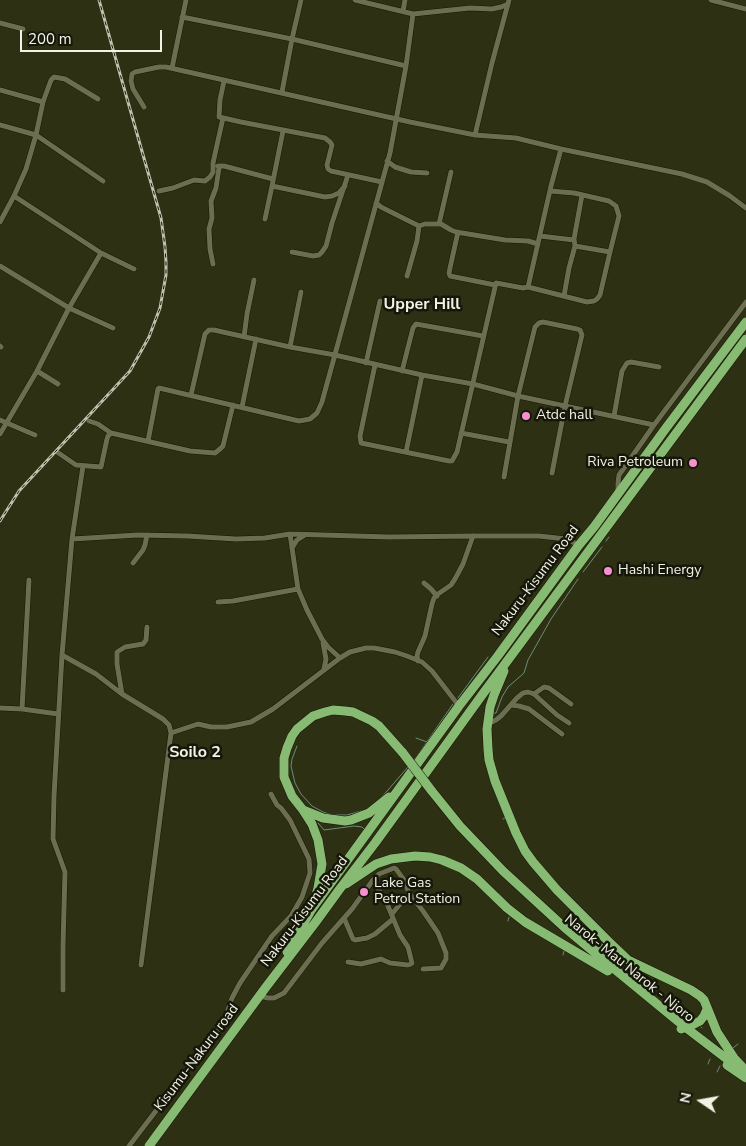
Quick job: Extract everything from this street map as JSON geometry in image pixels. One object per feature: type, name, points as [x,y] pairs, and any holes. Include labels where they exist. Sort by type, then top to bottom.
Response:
[{"type":"highway","name":"Nakuru-Kisumu Road","points":[[266,987],[312,909],[459,706],[746,322]]},
{"type":"highway","name":"Nakuru-Kisumu Road","points":[[266,987],[746,339]]},
{"type":"highway","points":[[513,654],[502,674],[494,695],[488,724],[487,738],[492,770],[516,833],[532,862],[557,890],[628,960]]},
{"type":"highway","name":"Narok- Mau Narok - Njoro","points":[[312,909],[321,872],[318,840],[312,824],[292,796],[286,784],[283,764],[292,736],[302,724],[318,714],[333,710],[345,711],[360,715],[379,726],[403,753],[460,826],[503,871],[564,927],[712,1054],[746,1078]]},
{"type":"highway","points":[[303,810],[330,820],[351,820],[373,810],[398,791]]},
{"type":"highway","points":[[338,890],[366,869],[383,861],[409,856],[435,858],[467,871],[525,922],[608,971]]},
{"type":"highway","name":"Narok- Mau Narok - Njoro","points":[[503,871],[546,918],[608,971],[683,1028],[746,1072]]},
{"type":"highway","points":[[564,927],[604,950],[697,993],[703,998],[717,1032],[746,1072]]},
{"type":"highway","name":"Kisumu-Nakuru road","points":[[149,1146],[266,987]]},
{"type":"highway","points":[[683,1028],[700,1021],[707,1009]]},
{"type":"street","points":[[172,68],[186,0]]},
{"type":"street","points":[[282,92],[301,0]]},
{"type":"street","points":[[355,0],[413,14],[470,8],[492,9],[501,7],[508,2]]},
{"type":"street","points":[[402,11],[405,0]]},
{"type":"street","points":[[711,0],[746,9]]},
{"type":"street","points":[[475,135],[508,2]]},
{"type":"street","points":[[148,441],[158,388],[299,421],[310,419],[317,413],[322,402],[388,161],[397,119],[413,14]]},
{"type":"street","points":[[182,17],[292,39],[406,66]]},
{"type":"street","points":[[0,23],[23,29]]},
{"type":"street","points":[[144,107],[133,89],[132,74],[159,67],[172,68],[397,119],[475,135],[516,138],[561,150],[691,177],[718,188],[746,208]]},
{"type":"street","points":[[0,222],[26,169],[51,80],[54,77],[65,79],[98,99]]},
{"type":"street","points":[[224,80],[218,116],[325,138],[332,145],[328,169],[382,182]]},
{"type":"street","points":[[0,90],[44,102]]},
{"type":"street","points":[[159,191],[194,180],[205,181],[212,174],[223,118]]},
{"type":"street","points":[[0,125],[36,135],[103,181]]},
{"type":"street","points":[[265,219],[284,131]]},
{"type":"street","points":[[528,287],[561,150]]},
{"type":"street","points":[[388,161],[395,167],[411,172],[427,173]]},
{"type":"street","points":[[213,168],[221,166],[273,179]]},
{"type":"street","points":[[213,264],[208,229],[212,218],[211,202],[221,166]]},
{"type":"street","points":[[439,224],[451,172]]},
{"type":"street","points":[[292,252],[319,256],[322,252],[326,246],[348,175]]},
{"type":"street","points":[[272,186],[325,197],[332,196],[345,186]]},
{"type":"street","points":[[458,232],[450,276],[495,285],[498,282],[523,288],[528,287],[590,302],[598,299],[619,216],[616,206],[610,201],[550,191]]},
{"type":"street","points":[[564,296],[582,195]]},
{"type":"street","points":[[14,196],[101,252],[134,269]]},
{"type":"street","points":[[376,203],[419,226],[439,224],[458,232],[538,244]]},
{"type":"street","points":[[407,276],[417,242],[419,226]]},
{"type":"street","points":[[540,236],[610,252]]},
{"type":"street","points":[[0,434],[37,371],[69,308],[101,252]]},
{"type":"street","points":[[0,266],[69,308],[113,328]]},
{"type":"street","points":[[244,337],[254,280]]},
{"type":"street","points":[[374,365],[360,442],[452,461],[456,454],[495,285]]},
{"type":"street","points":[[290,347],[301,292]]},
{"type":"street","points":[[366,363],[380,301]]},
{"type":"street","points":[[618,492],[619,475],[746,302]]},
{"type":"street","points":[[504,476],[518,396],[537,324],[543,322],[580,330],[582,336],[565,406],[552,473]]},
{"type":"street","points":[[402,371],[413,328],[416,324],[483,336]]},
{"type":"street","points":[[191,395],[205,334],[209,330],[214,330],[402,371],[473,384],[518,396],[654,425]]},
{"type":"street","points":[[242,407],[256,340]]},
{"type":"street","points":[[713,345],[722,354]]},
{"type":"street","points":[[614,416],[622,371],[627,363],[660,367]]},
{"type":"street","points":[[37,371],[58,384]]},
{"type":"street","points":[[406,452],[422,375]]},
{"type":"street","points":[[89,421],[98,424],[111,433],[190,451],[215,453],[222,446],[233,405]]},
{"type":"street","points":[[0,420],[35,435]]},
{"type":"street","points":[[58,452],[74,464],[101,467],[106,439],[111,433]]},
{"type":"street","points":[[461,433],[509,442]]},
{"type":"street","points":[[63,990],[66,872],[53,839],[54,796],[62,655],[72,539],[83,466]]},
{"type":"street","points":[[72,539],[147,535],[236,539],[265,538],[290,534],[389,537],[473,536],[556,537],[579,545]]},
{"type":"street","points":[[290,534],[298,589],[322,639],[340,658]]},
{"type":"street","points":[[133,563],[143,550],[147,535]]},
{"type":"street","points":[[292,548],[297,540],[304,535]]},
{"type":"street","points":[[418,660],[418,652],[427,628],[432,604],[436,596],[451,585],[455,579],[473,536]]},
{"type":"street","points":[[22,709],[29,580]]},
{"type":"street","points":[[424,583],[436,596]]},
{"type":"street","points":[[218,602],[298,589]]},
{"type":"street","points":[[122,694],[117,652],[124,648],[143,644],[146,640],[147,627]]},
{"type":"street","points":[[322,639],[326,659],[324,670]]},
{"type":"street","points":[[171,733],[198,724],[211,727],[227,727],[251,722],[273,709],[340,658],[360,649],[374,648],[418,660],[432,671],[459,706]]},
{"type":"street","points":[[62,655],[96,674],[122,694],[163,719],[169,725],[171,733],[141,965]]},
{"type":"street","points":[[534,694],[544,688],[549,688],[571,704]]},
{"type":"street","points":[[488,724],[496,720],[523,694],[528,692],[534,694],[569,723]]},
{"type":"street","points":[[511,705],[529,709],[562,734]]},
{"type":"street","points":[[0,708],[58,714]]},
{"type":"street","points":[[550,725],[557,715]]},
{"type":"street","points":[[129,1146],[224,1022],[232,998],[240,983],[272,936],[291,916],[306,886],[310,873],[309,859],[290,820],[277,805],[271,794]]},
{"type":"street","points":[[260,996],[274,998],[284,993],[373,880],[379,874],[394,868],[404,880],[409,893],[438,934],[446,953],[446,959],[441,968],[423,969]]},
{"type":"street","points":[[348,962],[361,964],[381,959],[390,963],[411,964],[412,961],[408,947],[373,880]]},
{"type":"street","points":[[344,918],[355,940],[367,938],[376,934],[392,917],[409,893]]},
{"type":"street","points":[[208,1043],[219,1052]]},
{"type":"waterway","points":[[606,541],[609,537]]},
{"type":"waterway","points":[[583,572],[602,547]]},
{"type":"waterway","points":[[493,713],[496,713],[508,687],[524,673],[528,660],[551,619],[578,579]]},
{"type":"waterway","points":[[458,698],[488,657]]},
{"type":"waterway","points":[[415,759],[453,704]]},
{"type":"waterway","points":[[416,738],[427,742]]},
{"type":"waterway","points":[[297,746],[291,766],[295,783],[301,794],[312,806],[332,815]]},
{"type":"waterway","points":[[381,798],[408,767]]},
{"type":"waterway","points":[[335,815],[347,815],[361,811]]},
{"type":"waterway","points":[[318,823],[324,830],[354,826],[364,829]]},
{"type":"waterway","points":[[508,921],[509,917]]},
{"type":"waterway","points":[[563,955],[564,951]]},
{"type":"waterway","points":[[733,1048],[738,1044]]},
{"type":"waterway","points":[[708,1064],[710,1059]]},
{"type":"waterway","points":[[717,1072],[720,1066]]},
{"type":"railway","points":[[0,521],[19,491],[130,371],[149,337],[160,308],[166,275],[161,218],[99,0]]},
{"type":"place","name":"Atdc hall","points":[[526,416]]},
{"type":"place","name":"Riva Petroleum","points":[[693,463]]},
{"type":"place","name":"Hashi Energy","points":[[608,571]]},
{"type":"place","name":"Lake Gas Petrol Station","points":[[364,892]]},
{"type":"district","name":"Upper Hill","points":[[422,305]]},
{"type":"district","name":"Soilo 2","points":[[195,753]]}]
